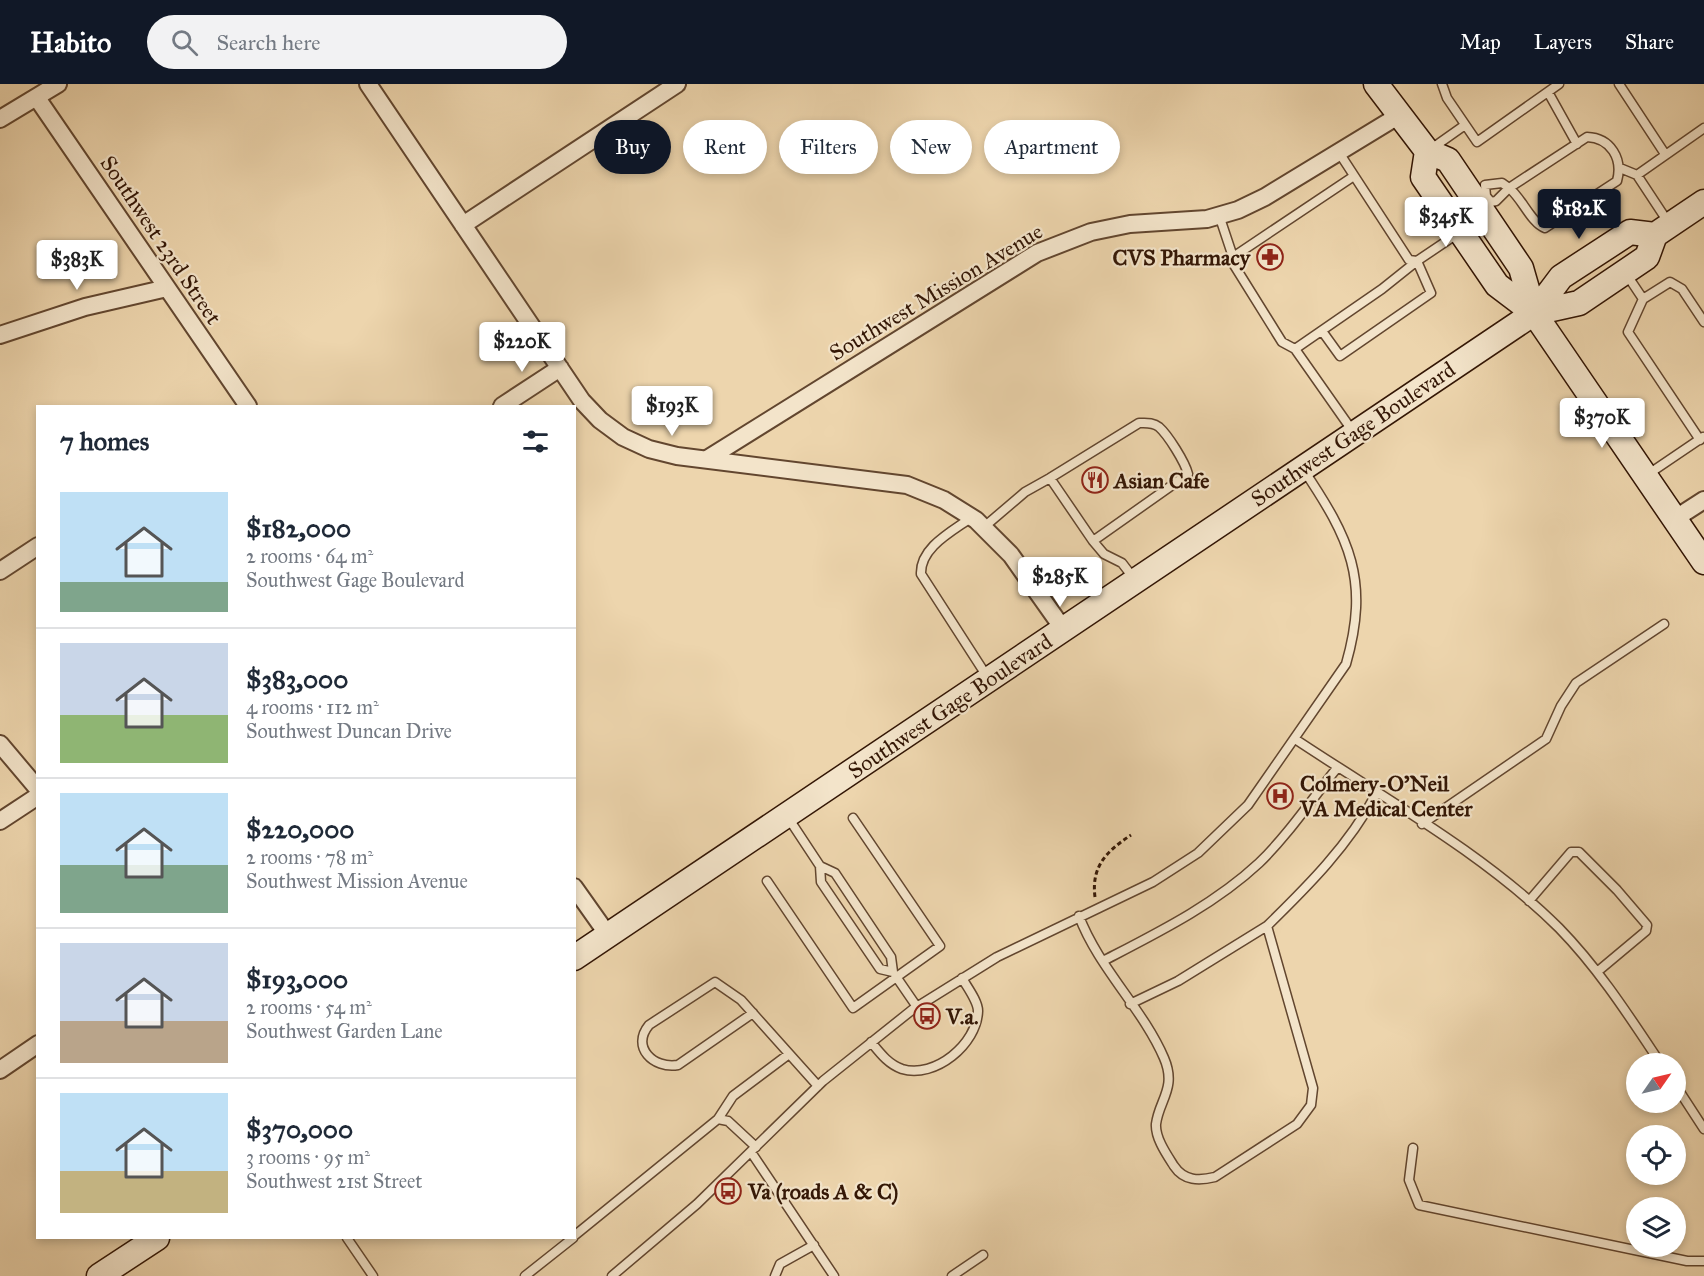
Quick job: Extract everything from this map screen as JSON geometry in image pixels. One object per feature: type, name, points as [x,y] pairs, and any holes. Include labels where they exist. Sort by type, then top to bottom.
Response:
[{"type":"main road","points":[[1376,84],[1398,116],[1427,151],[1448,160],[1483,194],[1521,268],[1534,313]]},
{"type":"main road","points":[[1427,151],[1423,177],[1497,285],[1534,313],[1704,562]]},
{"type":"main road","name":"Southwest Gage Boulevard","points":[[1534,313],[1579,303],[1647,258],[1662,230],[1704,202]]},
{"type":"main road","name":"Southwest Gage Boulevard","points":[[576,957],[1137,582],[1302,467],[1534,313],[1562,277],[1630,232],[1662,230]]},
{"type":"main road","points":[[99,1276],[154,1239]]},
{"type":"street","points":[[0,119],[58,84]]},
{"type":"street","points":[[368,84],[560,368],[594,413],[623,437],[650,449],[707,459],[907,485],[944,500],[978,522],[1011,555],[1064,630]]},
{"type":"street","points":[[464,225],[677,84]]},
{"type":"street","name":"Southwest 23rd Street","points":[[36,98],[247,405]]},
{"type":"street","name":"Southwest Mission Avenue","points":[[707,459],[1037,253],[1082,235],[1130,224],[1185,222],[1220,215],[1265,197],[1398,116]]},
{"type":"street","points":[[0,335],[85,307],[166,288]]},
{"type":"street","points":[[504,405],[560,368]]},
{"type":"street","points":[[1676,518],[1704,500]]},
{"type":"street","points":[[0,571],[36,547]]},
{"type":"street","points":[[0,744],[36,787]]},
{"type":"street","points":[[0,821],[36,797]]},
{"type":"street","points":[[576,890],[608,935]]},
{"type":"street","points":[[0,1070],[36,1045]]},
{"type":"lane","points":[[1442,84],[1447,98],[1477,142],[1559,84]]},
{"type":"lane","points":[[1618,84],[1665,154]]},
{"type":"lane","points":[[1548,92],[1577,144]]},
{"type":"lane","points":[[1427,151],[1465,125]]},
{"type":"lane","points":[[1637,175],[1704,128]]},
{"type":"lane","points":[[1620,168],[1610,146],[1597,138],[1587,137],[1509,188],[1496,201],[1491,202],[1483,194],[1502,183],[1509,188],[1520,197],[1539,226],[1545,228],[1617,181],[1620,168]]},
{"type":"lane","points":[[1338,151],[1409,260],[1417,261]]},
{"type":"lane","points":[[1620,168],[1637,175],[1662,230]]},
{"type":"lane","points":[[1233,257],[1354,176]]},
{"type":"lane","points":[[1220,215],[1234,265],[1282,342],[1295,350],[1354,433]]},
{"type":"lane","points":[[1295,350],[1460,231]]},
{"type":"lane","points":[[1322,331],[1340,356],[1431,293],[1417,261]]},
{"type":"lane","points":[[1625,272],[1643,299]]},
{"type":"lane","points":[[1646,475],[1702,438],[1628,332],[1643,299],[1670,282],[1682,289],[1704,322]]},
{"type":"lane","points":[[990,680],[921,574],[921,566],[928,552],[1139,423],[1150,423],[1159,427],[1186,465],[1188,474],[1093,541]]},
{"type":"lane","points":[[612,1276],[690,1210],[818,1086],[917,1007],[1006,952],[1153,882],[1198,853],[1248,805],[1346,664],[1354,637],[1357,609],[1355,574],[1345,540],[1327,505],[1302,467]]},
{"type":"lane","points":[[1050,478],[1093,541],[1104,554],[1122,563],[1137,582]]},
{"type":"lane","points":[[1422,824],[1546,739],[1561,706],[1576,683],[1664,624]]},
{"type":"lane","points":[[1295,739],[1488,868],[1529,901],[1559,928],[1597,972],[1652,1053]]},
{"type":"lane","points":[[1103,961],[1202,907],[1244,875],[1280,840],[1337,768]]},
{"type":"lane","points":[[1131,1004],[1187,976],[1267,926],[1329,862],[1367,812],[1376,794]]},
{"type":"lane","points":[[787,815],[820,866],[821,882],[880,969],[895,975]]},
{"type":"lane","points":[[766,881],[853,1008],[895,975],[940,946],[853,818]]},
{"type":"lane","points":[[1529,901],[1571,852],[1579,852],[1617,890],[1647,925],[1646,931],[1597,972]]},
{"type":"lane","points":[[820,866],[835,873],[891,957],[895,975],[917,1007]]},
{"type":"lane","points":[[1079,916],[1088,939],[1164,1057],[1168,1088],[1156,1124],[1159,1137],[1176,1169],[1188,1178],[1201,1180],[1223,1173],[1297,1124],[1311,1105],[1313,1088],[1267,926]]},
{"type":"lane","points":[[871,1042],[887,1061],[903,1069],[919,1069],[948,1059],[965,1045],[975,1029],[978,1008],[962,978]]},
{"type":"lane","points":[[753,1013],[678,1065],[666,1067],[652,1062],[642,1046],[642,1034],[649,1025],[715,982],[724,986],[753,1013],[818,1086]]},
{"type":"lane","points":[[576,1235],[718,1119],[733,1096],[789,1054]]},
{"type":"lane","points":[[1686,1101],[1704,1129]]},
{"type":"lane","points":[[718,1119],[728,1121],[753,1149],[834,1276]]},
{"type":"lane","points":[[1413,1148],[1409,1180],[1419,1205],[1687,1261],[1704,1261]]},
{"type":"lane","points":[[348,1239],[373,1276]]},
{"type":"lane","points":[[525,1276],[571,1239]]},
{"type":"lane","points":[[775,1276],[780,1264],[814,1245]]},
{"type":"lane","points":[[952,1276],[983,1255]]},
{"type":"path","points":[[1097,908],[1094,894],[1095,869],[1108,850],[1131,835]]},
{"type":"place","name":"CVS Pharmacy","points":[[1270,257]]},
{"type":"place","name":"Asian Cafe","points":[[1095,480]]},
{"type":"place","name":"Colmery-O'Neil VA Medical Center","points":[[1280,796]]},
{"type":"place","name":"V.a.","points":[[927,1016]]},
{"type":"place","name":"Va (roads A & C)","points":[[728,1191]]}]
